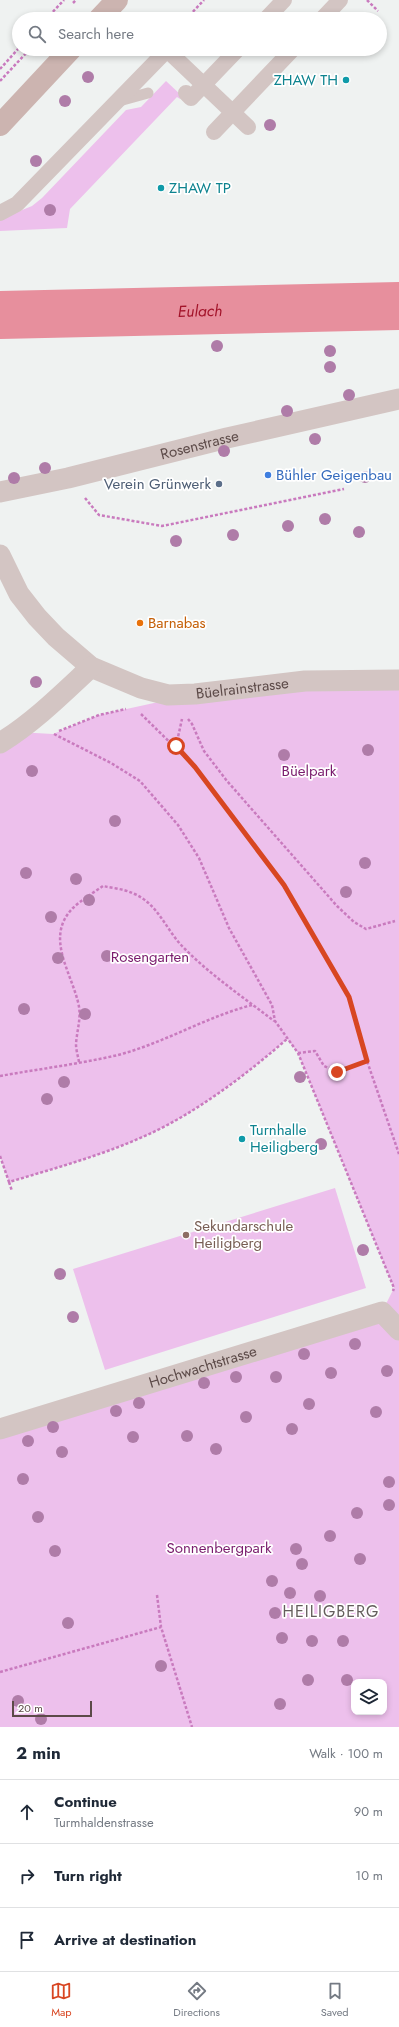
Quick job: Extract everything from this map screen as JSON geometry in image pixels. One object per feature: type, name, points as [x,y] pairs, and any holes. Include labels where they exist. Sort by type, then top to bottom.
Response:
[{"type":"main road","points":[[106,12],[117,0]]},
{"type":"main road","points":[[0,125],[64,56]]},
{"type":"street","points":[[273,12],[284,0]]},
{"type":"street","points":[[329,12],[340,0]]},
{"type":"street","points":[[0,213],[17,204],[161,56]]},
{"type":"street","points":[[173,56],[248,127]]},
{"type":"street","points":[[186,93],[191,98],[231,56]]},
{"type":"street","points":[[214,132],[286,56]]},
{"type":"street","name":"Rosenstrasse","points":[[0,492],[68,478],[227,438],[399,399]]},
{"type":"street","name":"Büelrainstrasse","points":[[1,560],[19,594],[37,617],[56,637],[91,667],[141,688],[168,695],[195,694],[306,681],[399,680]]},
{"type":"street","points":[[0,743],[18,732],[58,699],[91,667]]},
{"type":"street","points":[[382,1312],[399,1330]]},
{"type":"street","name":"Hochwachtstrasse","points":[[0,1429],[382,1312]]},
{"type":"lane","points":[[116,102],[148,93]]},
{"type":"path","points":[[53,12],[64,0]]},
{"type":"path","points":[[73,3],[76,0]]},
{"type":"path","points":[[193,12],[204,0]]},
{"type":"path","points":[[367,0],[378,11]]},
{"type":"path","points":[[0,69],[12,56]]},
{"type":"path","points":[[0,81],[23,56]]},
{"type":"path","points":[[68,478],[99,515],[162,526],[344,489]]},
{"type":"path","points":[[116,712],[99,715],[53,734],[110,763],[140,782],[178,825],[199,858],[229,928],[272,1005],[275,1021]]},
{"type":"path","points":[[139,712],[176,746],[195,767],[284,885],[349,997],[367,1061],[399,1154]]},
{"type":"path","points":[[176,746],[183,714],[192,724],[204,751],[227,781],[348,916],[366,929],[395,921]]},
{"type":"path","points":[[79,1062],[76,1044],[80,1016],[78,1002],[60,948],[59,933],[63,920],[73,908],[102,886],[132,892],[145,900],[160,915],[181,945],[221,980],[275,1021],[298,1053],[394,1288],[382,1312]]},
{"type":"path","points":[[0,1076],[118,1055],[163,1039],[209,1019],[253,1005]]},
{"type":"path","points":[[9,1182],[86,1160],[148,1135],[190,1111],[224,1088],[287,1039]]},
{"type":"path","points":[[298,1053],[315,1051],[324,1066],[337,1072],[367,1061]]},
{"type":"path","points":[[0,1156],[12,1191]]},
{"type":"path","points":[[157,1595],[161,1627],[192,1727]]},
{"type":"path","points":[[0,1672],[161,1627]]},
{"type":"green space","points":[[166,81],[182,96],[180,99],[177,97],[70,209],[67,228],[0,231],[0,219],[32,206],[42,198],[126,110],[141,107]]},
{"type":"green space","points":[[399,294],[399,326],[156,331],[154,321],[0,328],[0,306],[145,300]]},
{"type":"green space","points":[[399,680],[399,1727],[0,1727],[0,1429],[382,1312],[394,1288],[298,1053],[287,1039],[255,1066],[220,1092],[184,1116],[165,1126],[113,1149],[9,1182],[0,1156],[0,743],[17,732],[53,734],[99,715],[195,694]]},
{"type":"green space","points":[[335,1188],[366,1288],[105,1370],[73,1269]]},
{"type":"waterway","name":"Eulach","points":[[0,315],[399,306]]},
{"type":"place","name":"ZHAW TH","points":[[346,80]]},
{"type":"place","name":"ZHAW TP","points":[[161,188]]},
{"type":"place","name":"Bühler Geigenbau","points":[[268,475]]},
{"type":"place","name":"Verein Grünwerk","points":[[219,484]]},
{"type":"place","name":"Barnabas","points":[[140,623]]},
{"type":"place","name":"Turnhalle Heiligberg","points":[[242,1139]]},
{"type":"place","name":"Sekundarschule Heiligberg","points":[[186,1235]]},
{"type":"district","name":"HEILIGBERG","points":[[331,1611]]},
{"type":"route","points":[[176,746],[195,767],[284,885],[349,997],[367,1061],[337,1072]]},
{"type":"park label","name":"Büelpark","points":[[309,771]]},
{"type":"park label","name":"Rosengarten","points":[[150,957]]},
{"type":"park label","name":"Sonnenbergpark","points":[[219,1548]]}]
